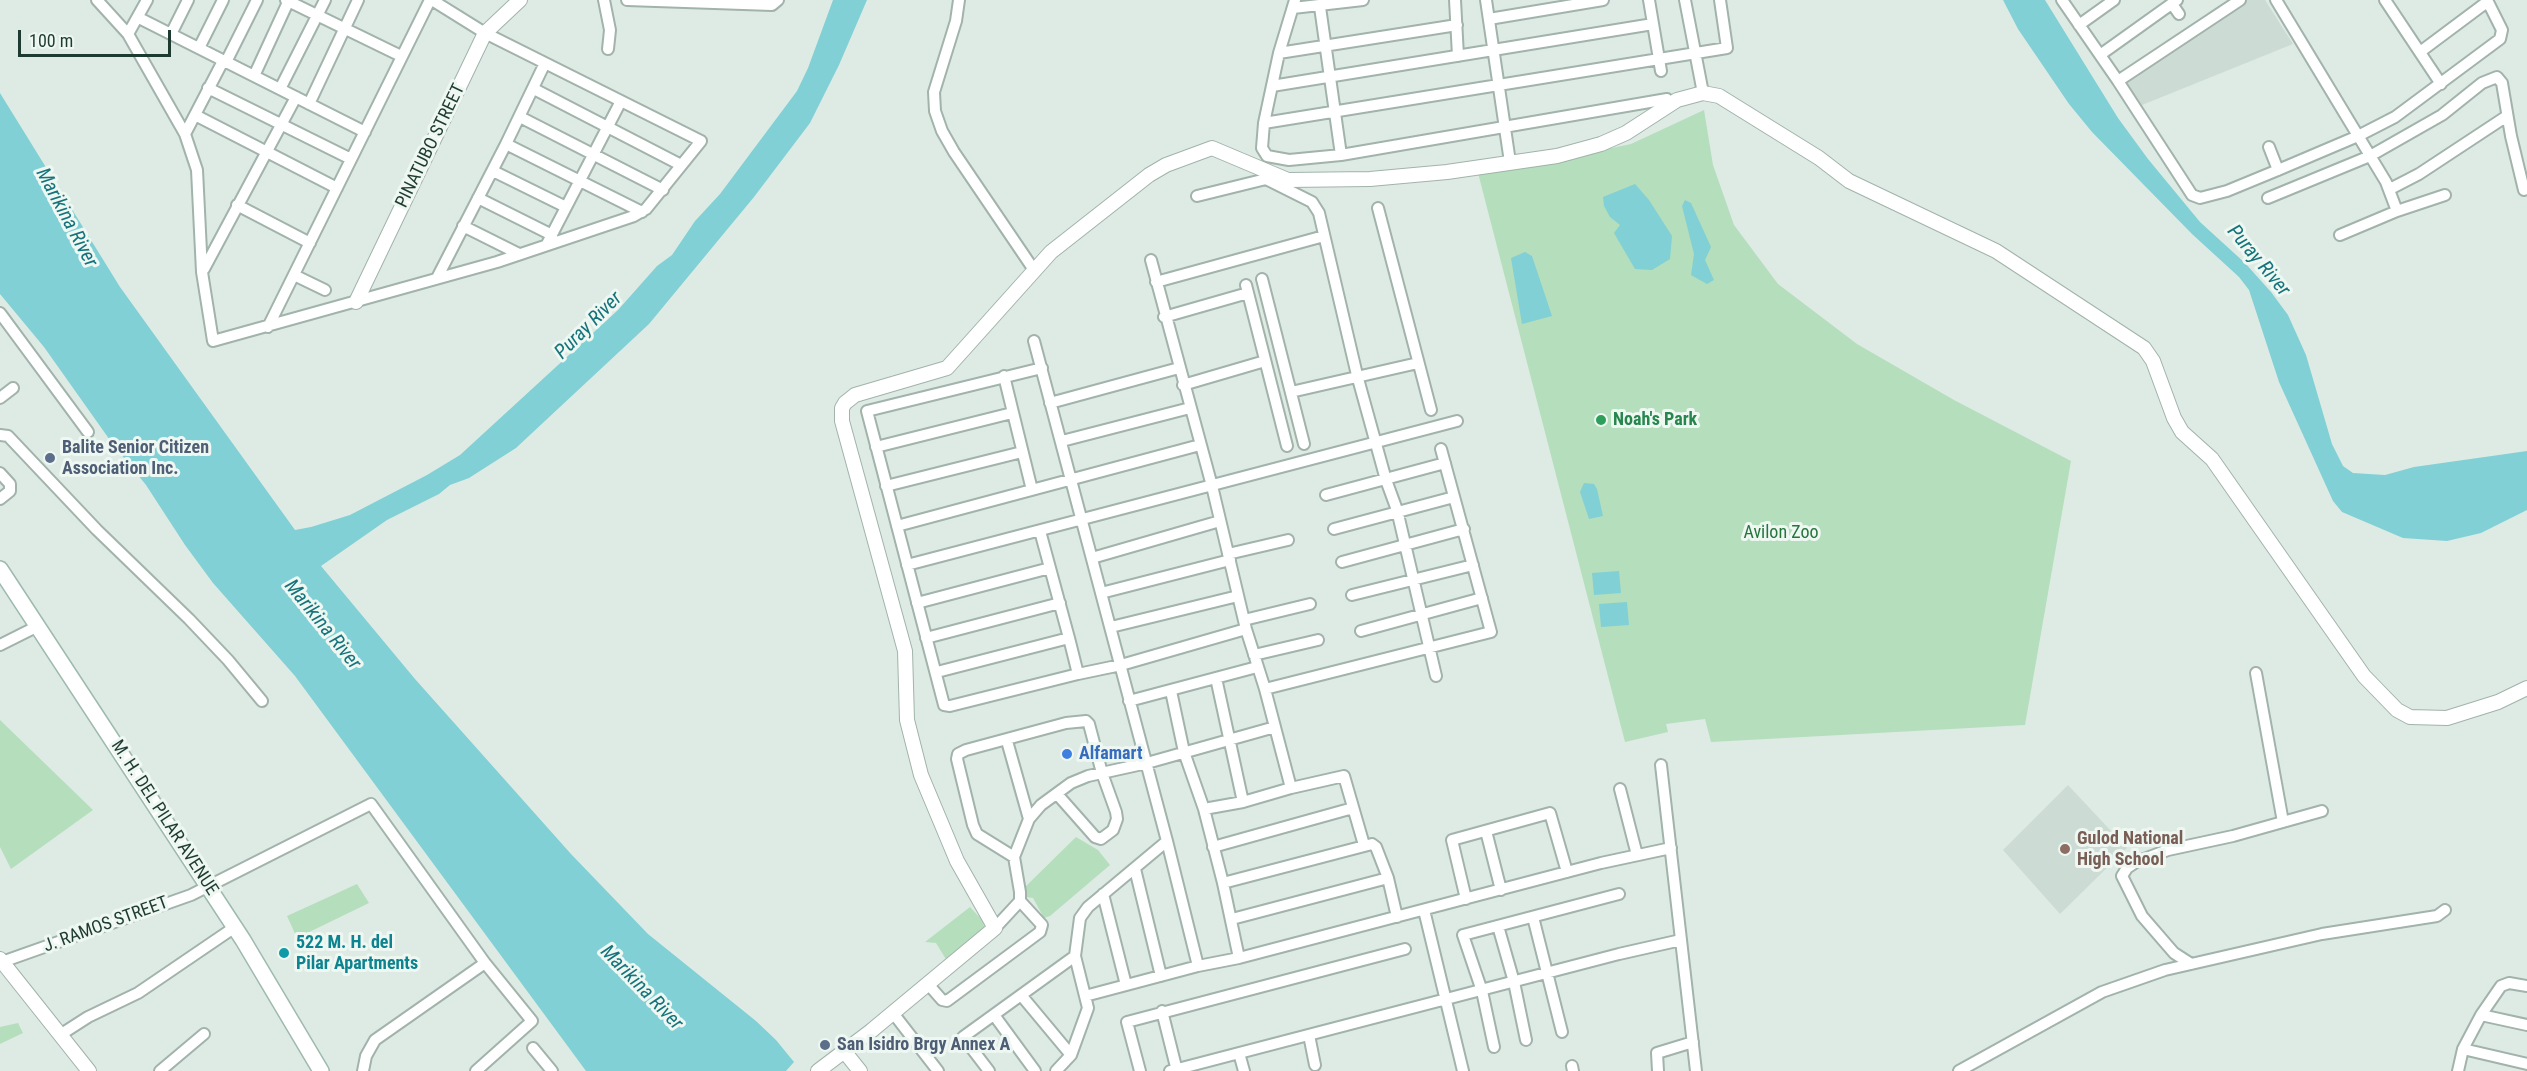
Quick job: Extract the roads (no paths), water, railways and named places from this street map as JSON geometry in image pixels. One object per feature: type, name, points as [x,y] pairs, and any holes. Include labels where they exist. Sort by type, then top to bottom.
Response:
[{"type":"main road","name":"M. H. DEL PILAR AVENUE","points":[[0,569],[235,927],[321,1071]]},
{"type":"street","points":[[97,0],[128,34],[185,134],[197,170],[202,272],[213,341],[268,327],[356,302],[519,254],[549,239],[642,212],[663,190],[701,141],[485,33],[431,0],[401,56],[268,327]]},
{"type":"street","points":[[128,34],[147,0]]},
{"type":"street","points":[[171,34],[188,0]]},
{"type":"street","points":[[199,48],[223,0]]},
{"type":"street","points":[[185,134],[257,0]]},
{"type":"street","points":[[254,76],[288,0],[401,56]]},
{"type":"street","points":[[279,89],[325,0]]},
{"type":"street","points":[[309,104],[358,0]]},
{"type":"street","name":"PINATUBO STREET","points":[[356,302],[485,33],[520,0]]},
{"type":"street","points":[[604,0],[610,30],[608,49]]},
{"type":"street","points":[[627,0],[772,5],[778,0]]},
{"type":"street","points":[[959,0],[956,21],[934,92],[935,111],[942,131],[954,152],[1034,270]]},
{"type":"street","points":[[1363,0],[1320,7],[1294,4],[1279,53],[1264,123],[1262,148],[1268,156],[1289,160],[1341,155],[1667,99]]},
{"type":"street","points":[[1455,0],[1458,56]]},
{"type":"street","points":[[1486,0],[1510,162]]},
{"type":"street","points":[[1489,19],[1603,0]]},
{"type":"street","points":[[1649,0],[1660,66]]},
{"type":"street","points":[[1685,0],[1703,93]]},
{"type":"street","points":[[1264,123],[1499,86],[1660,66],[1695,54],[1727,48],[1720,0]]},
{"type":"street","points":[[2062,0],[2192,195],[2196,197],[2227,191],[2358,136],[2394,117],[2500,39],[2502,30],[2487,1],[2420,52]]},
{"type":"street","points":[[2079,25],[2114,0]]},
{"type":"street","points":[[2118,81],[2240,0]]},
{"type":"street","points":[[2276,0],[2390,189],[2397,211]]},
{"type":"street","points":[[2385,0],[2441,84]]},
{"type":"street","points":[[2100,55],[2175,2],[2180,14]]},
{"type":"street","points":[[1320,7],[1341,155]]},
{"type":"street","points":[[139,18],[364,132]]},
{"type":"street","points":[[1272,86],[1653,24]]},
{"type":"street","points":[[1279,53],[1457,25]]},
{"type":"street","points":[[436,278],[507,144],[545,63]]},
{"type":"street","points":[[2268,198],[2370,156],[2442,115],[2482,83],[2496,77],[2502,83],[2524,190]]},
{"type":"street","points":[[208,88],[351,159]]},
{"type":"street","points":[[534,89],[681,165]]},
{"type":"street","points":[[995,928],[957,861],[921,775],[907,720],[904,651],[841,414],[845,403],[855,395],[947,368],[1051,252],[1149,175],[1166,165],[1212,148],[1288,180],[1307,182],[1447,172],[1557,156],[1601,144],[1626,133],[1668,104],[1703,93],[1719,96],[1819,158],[1849,181],[1996,251],[2144,348],[2153,361],[2174,418],[2182,432],[2212,459],[2364,676],[2397,710],[2410,717],[2447,718],[2498,702],[2527,688]]},
{"type":"street","points":[[202,272],[296,98]]},
{"type":"street","points":[[549,239],[621,100]]},
{"type":"street","points":[[195,115],[337,188]]},
{"type":"street","points":[[2390,189],[2419,174],[2508,116]]},
{"type":"street","points":[[520,117],[663,190]]},
{"type":"street","points":[[507,144],[642,212]]},
{"type":"street","points":[[2269,147],[2278,170]]},
{"type":"street","points":[[493,171],[566,207]]},
{"type":"street","points":[[1197,196],[1263,179],[1312,202],[1319,213],[1357,375],[1386,480],[1397,510],[1436,676]]},
{"type":"street","points":[[2340,235],[2397,211],[2445,195]]},
{"type":"street","points":[[478,198],[549,239]]},
{"type":"street","points":[[237,205],[310,243]]},
{"type":"street","points":[[1378,208],[1402,292],[1431,410]]},
{"type":"street","points":[[463,226],[519,254]]},
{"type":"street","points":[[1156,282],[1324,236]]},
{"type":"street","points":[[1150,260],[1212,486],[1245,625],[1265,689],[1291,788]]},
{"type":"street","points":[[294,275],[325,290]]},
{"type":"street","points":[[1262,279],[1304,444]]},
{"type":"street","points":[[1164,317],[1247,289],[1287,446]]},
{"type":"street","points":[[0,313],[88,432]]},
{"type":"street","points":[[1034,340],[1147,763],[1198,966]]},
{"type":"street","points":[[1183,386],[1265,362]]},
{"type":"street","points":[[1291,392],[1357,375],[1418,363]]},
{"type":"street","points":[[1042,368],[867,411],[944,705],[947,707],[1121,665],[1310,604]]},
{"type":"street","points":[[1050,403],[1179,368]]},
{"type":"street","points":[[1004,376],[1032,490]]},
{"type":"street","points":[[0,398],[13,388]]},
{"type":"street","points":[[1062,441],[1190,408]]},
{"type":"street","points":[[876,447],[1012,413]]},
{"type":"street","points":[[907,566],[1457,421]]},
{"type":"street","points":[[0,435],[8,436],[96,530],[189,619],[228,660],[262,702]]},
{"type":"street","points":[[897,526],[1200,445]]},
{"type":"street","points":[[1265,689],[1491,632],[1441,449]]},
{"type":"street","points":[[886,486],[1022,452]]},
{"type":"street","points":[[1326,495],[1445,463]]},
{"type":"street","points":[[0,473],[10,484],[10,491],[0,499]]},
{"type":"street","points":[[1334,529],[1397,510],[1454,497]]},
{"type":"street","points":[[1092,558],[1220,521]]},
{"type":"street","points":[[1342,562],[1404,543],[1464,529]]},
{"type":"street","points":[[1040,531],[1078,674]]},
{"type":"street","points":[[1101,593],[1288,540]]},
{"type":"street","points":[[1352,595],[1473,565]]},
{"type":"street","points":[[917,603],[1050,568]]},
{"type":"street","points":[[1111,627],[1238,596]]},
{"type":"street","points":[[1361,631],[1482,598]]},
{"type":"street","points":[[926,638],[1060,603]]},
{"type":"street","points":[[0,645],[38,626]]},
{"type":"street","points":[[937,672],[1069,638]]},
{"type":"street","points":[[1130,701],[1216,678],[1256,661],[1318,640]]},
{"type":"street","points":[[2256,674],[2283,822]]},
{"type":"street","points":[[1216,678],[1243,802]]},
{"type":"street","points":[[1171,691],[1184,752],[1204,809],[1214,847],[1239,958]]},
{"type":"street","points":[[1014,857],[977,834],[957,759],[958,754],[1072,722],[1086,721],[1089,724],[1117,819],[1113,830],[1101,839],[1090,833],[1057,794]]},
{"type":"street","points":[[928,984],[942,1000],[947,1000],[1040,932],[1042,925],[1020,901],[1014,857],[1029,819],[1041,805],[1071,783],[1275,727]]},
{"type":"street","points":[[1007,741],[1029,819]]},
{"type":"street","points":[[1661,765],[1696,1071]]},
{"type":"street","points":[[1204,809],[1243,802],[1342,775],[1345,778],[1364,844]]},
{"type":"street","points":[[1620,789],[1637,855]]},
{"type":"street","name":"J. RAMOS STREET","points":[[1,960],[209,887],[371,804],[486,963]]},
{"type":"street","points":[[1214,847],[1353,808]]},
{"type":"street","points":[[2191,964],[2174,953],[2142,915],[2122,876],[2127,868],[2136,862],[2168,850],[2233,836],[2322,811]]},
{"type":"street","points":[[1466,899],[1451,841],[1551,813],[1567,872]]},
{"type":"street","points":[[1486,831],[1502,890]]},
{"type":"street","points":[[1056,1071],[1071,1055],[1088,1008],[1075,956],[1080,918],[1103,894],[1167,841]]},
{"type":"street","points":[[1223,883],[1364,844],[1372,844],[1376,847],[1388,878],[1397,917]]},
{"type":"street","points":[[1085,996],[1567,872],[1671,848]]},
{"type":"street","points":[[1135,869],[1161,976]]},
{"type":"street","points":[[1232,920],[1388,878]]},
{"type":"street","points":[[1103,894],[1126,985]]},
{"type":"street","points":[[1494,1047],[1482,991],[1463,935],[1619,894]]},
{"type":"street","points":[[818,1071],[893,1013],[995,928],[1020,901]]},
{"type":"street","points":[[1424,910],[1464,1071]]},
{"type":"street","points":[[1959,1071],[2102,992],[2165,970],[2322,934],[2437,916],[2445,910]]},
{"type":"street","points":[[1533,917],[1562,1032]]},
{"type":"street","points":[[1498,926],[1514,982],[1526,1040]]},
{"type":"street","points":[[60,1035],[88,1017],[138,993],[235,927]]},
{"type":"street","points":[[1162,1011],[1174,1070],[1211,1066],[1239,1053],[1681,940]]},
{"type":"street","points":[[1140,1071],[1128,1022],[1162,1011],[1204,1003],[1405,949]]},
{"type":"street","points":[[989,1071],[963,1037],[1075,956]]},
{"type":"street","points":[[1,960],[89,1071]]},
{"type":"street","points":[[363,1071],[366,1056],[375,1040],[486,963],[532,1021],[476,1071]]},
{"type":"street","points":[[2458,1071],[2463,1049],[2481,1015],[2505,983],[2527,987]]},
{"type":"street","points":[[1021,995],[1071,1055]]},
{"type":"street","points":[[893,1013],[938,1071]]},
{"type":"street","points":[[2481,1015],[2527,1025]]},
{"type":"street","points":[[994,1016],[1035,1071]]},
{"type":"street","points":[[160,1071],[204,1034]]},
{"type":"street","points":[[1309,1035],[1315,1065]]},
{"type":"street","points":[[1658,1071],[1657,1053],[1693,1042]]},
{"type":"street","points":[[532,1048],[552,1071]]},
{"type":"street","points":[[2463,1049],[2527,1064]]},
{"type":"street","points":[[844,1051],[860,1071]]},
{"type":"street","points":[[1239,1053],[1244,1071]]},
{"type":"water","name":"Marikina River","points":[[833,0],[867,0],[839,65],[810,123],[754,197],[649,324],[516,448],[469,478],[450,485],[439,494],[387,520],[321,566],[415,679],[571,854],[648,934],[756,1021],[794,1062],[786,1071],[586,1071],[295,676],[213,583],[146,485],[112,443],[44,347],[0,294],[0,93],[120,287],[295,530],[350,515],[460,455],[618,310],[657,266],[672,255],[695,221],[720,194],[797,91]]},
{"type":"water","points":[[2003,0],[2045,0],[2118,118],[2148,159],[2200,222],[2245,263],[2288,315],[2306,355],[2332,444],[2343,466],[2353,473],[2385,475],[2414,467],[2527,451],[2527,510],[2481,533],[2447,541],[2403,538],[2342,512],[2333,501],[2279,382],[2249,290],[2239,277],[2192,234],[2092,132],[2069,104],[2018,29]]},
{"type":"water","points":[[1635,184],[1649,200],[1672,236],[1670,259],[1652,270],[1635,269],[1614,233],[1620,225],[1610,217],[1604,206],[1603,197]]},
{"type":"water","points":[[1685,200],[1691,203],[1711,247],[1705,260],[1714,280],[1707,284],[1691,275],[1694,254],[1682,206]]},
{"type":"water","points":[[1525,252],[1532,256],[1552,316],[1522,324],[1511,258]]},
{"type":"water","points":[[1584,483],[1594,484],[1597,489],[1603,516],[1589,519],[1580,492]]},
{"type":"water","points":[[1619,571],[1621,593],[1594,595],[1592,573]]},
{"type":"water","points":[[1627,602],[1629,625],[1601,627],[1599,604]]},
{"type":"place","name":"Noah's Park","points":[[1601,420]]},
{"type":"place","name":"Balite Senior Citizen Association Inc.","points":[[50,458]]},
{"type":"place","name":"Alfamart","points":[[1067,754]]},
{"type":"place","name":"Gulod National High School","points":[[2065,849]]},
{"type":"place","name":"522 M. H. del Pilar Apartments","points":[[284,953]]},
{"type":"place","name":"San Isidro Brgy Annex A","points":[[825,1045]]},
{"type":"water label","name":"Puray River","points":[[2258,261]]},
{"type":"water label","name":"Puray River","points":[[589,326]]},
{"type":"park label","name":"Avilon Zoo","points":[[1781,533]]}]
